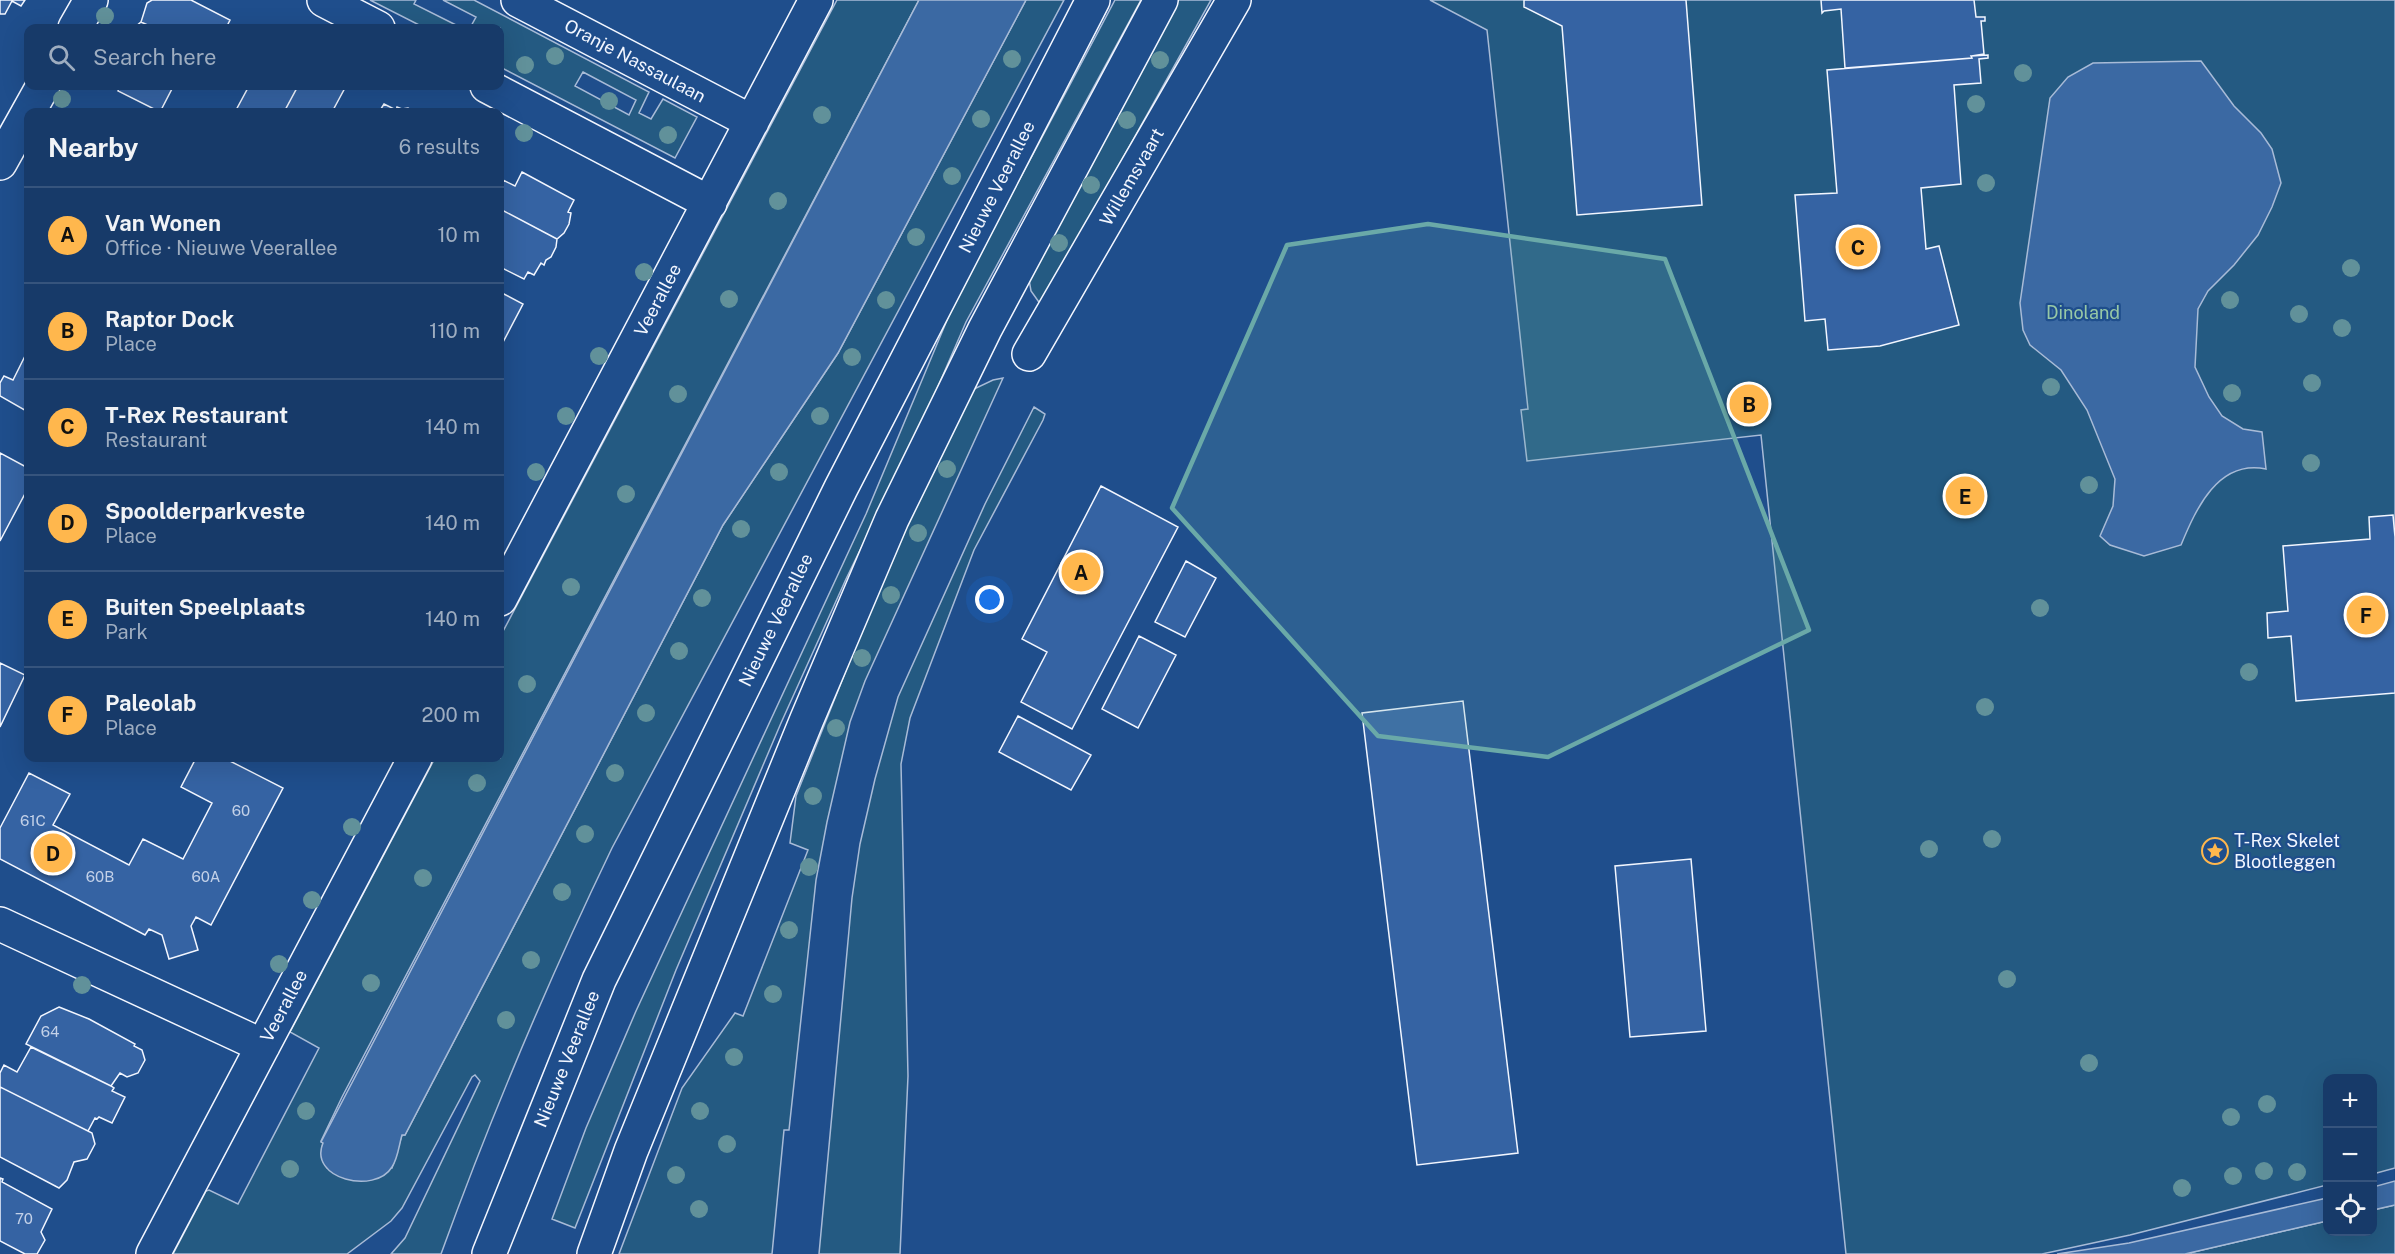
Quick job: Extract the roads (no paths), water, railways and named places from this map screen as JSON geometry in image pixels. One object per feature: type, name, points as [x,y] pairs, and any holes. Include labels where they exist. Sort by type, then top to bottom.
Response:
[{"type":"main road","points":[[77,24],[91,0]]},
{"type":"main road","points":[[324,0],[370,24]]},
{"type":"main road","name":"Oranje Nassaulaan","points":[[518,0],[752,122]]},
{"type":"main road","name":"Veerallee","points":[[504,591],[816,0]]},
{"type":"main road","name":"Nieuwe Veerallee","points":[[489,1254],[599,980],[841,488],[1093,0]]},
{"type":"main road","points":[[594,1254],[631,1151],[807,719],[892,519],[985,329],[1161,0]]},
{"type":"main road","name":"Willemsvaart","points":[[1029,354],[1234,0]]},
{"type":"main road","points":[[31,108],[41,90]]},
{"type":"main road","points":[[495,90],[710,202]]},
{"type":"main road","points":[[0,163],[24,120]]},
{"type":"main road","name":"Veerallee","points":[[153,1254],[414,762]]},
{"type":"main road","points":[[0,924],[263,1046]]},
{"type":"place","name":"T-Rex Restaurant","points":[[1858,247]]},
{"type":"place","name":"Raptor Dock","points":[[1749,404]]},
{"type":"place","name":"Buiten Speelplaats","points":[[1965,496]]},
{"type":"place","name":"Van Wonen","points":[[1081,572]]},
{"type":"place","name":"Paleolab","points":[[2366,615]]},
{"type":"place","name":"T-Rex Skelet Blootleggen","points":[[2215,851]]},
{"type":"place","name":"Spoolderparkveste","points":[[53,853]]},
{"type":"park label","name":"Dinoland","points":[[2083,313]]}]
